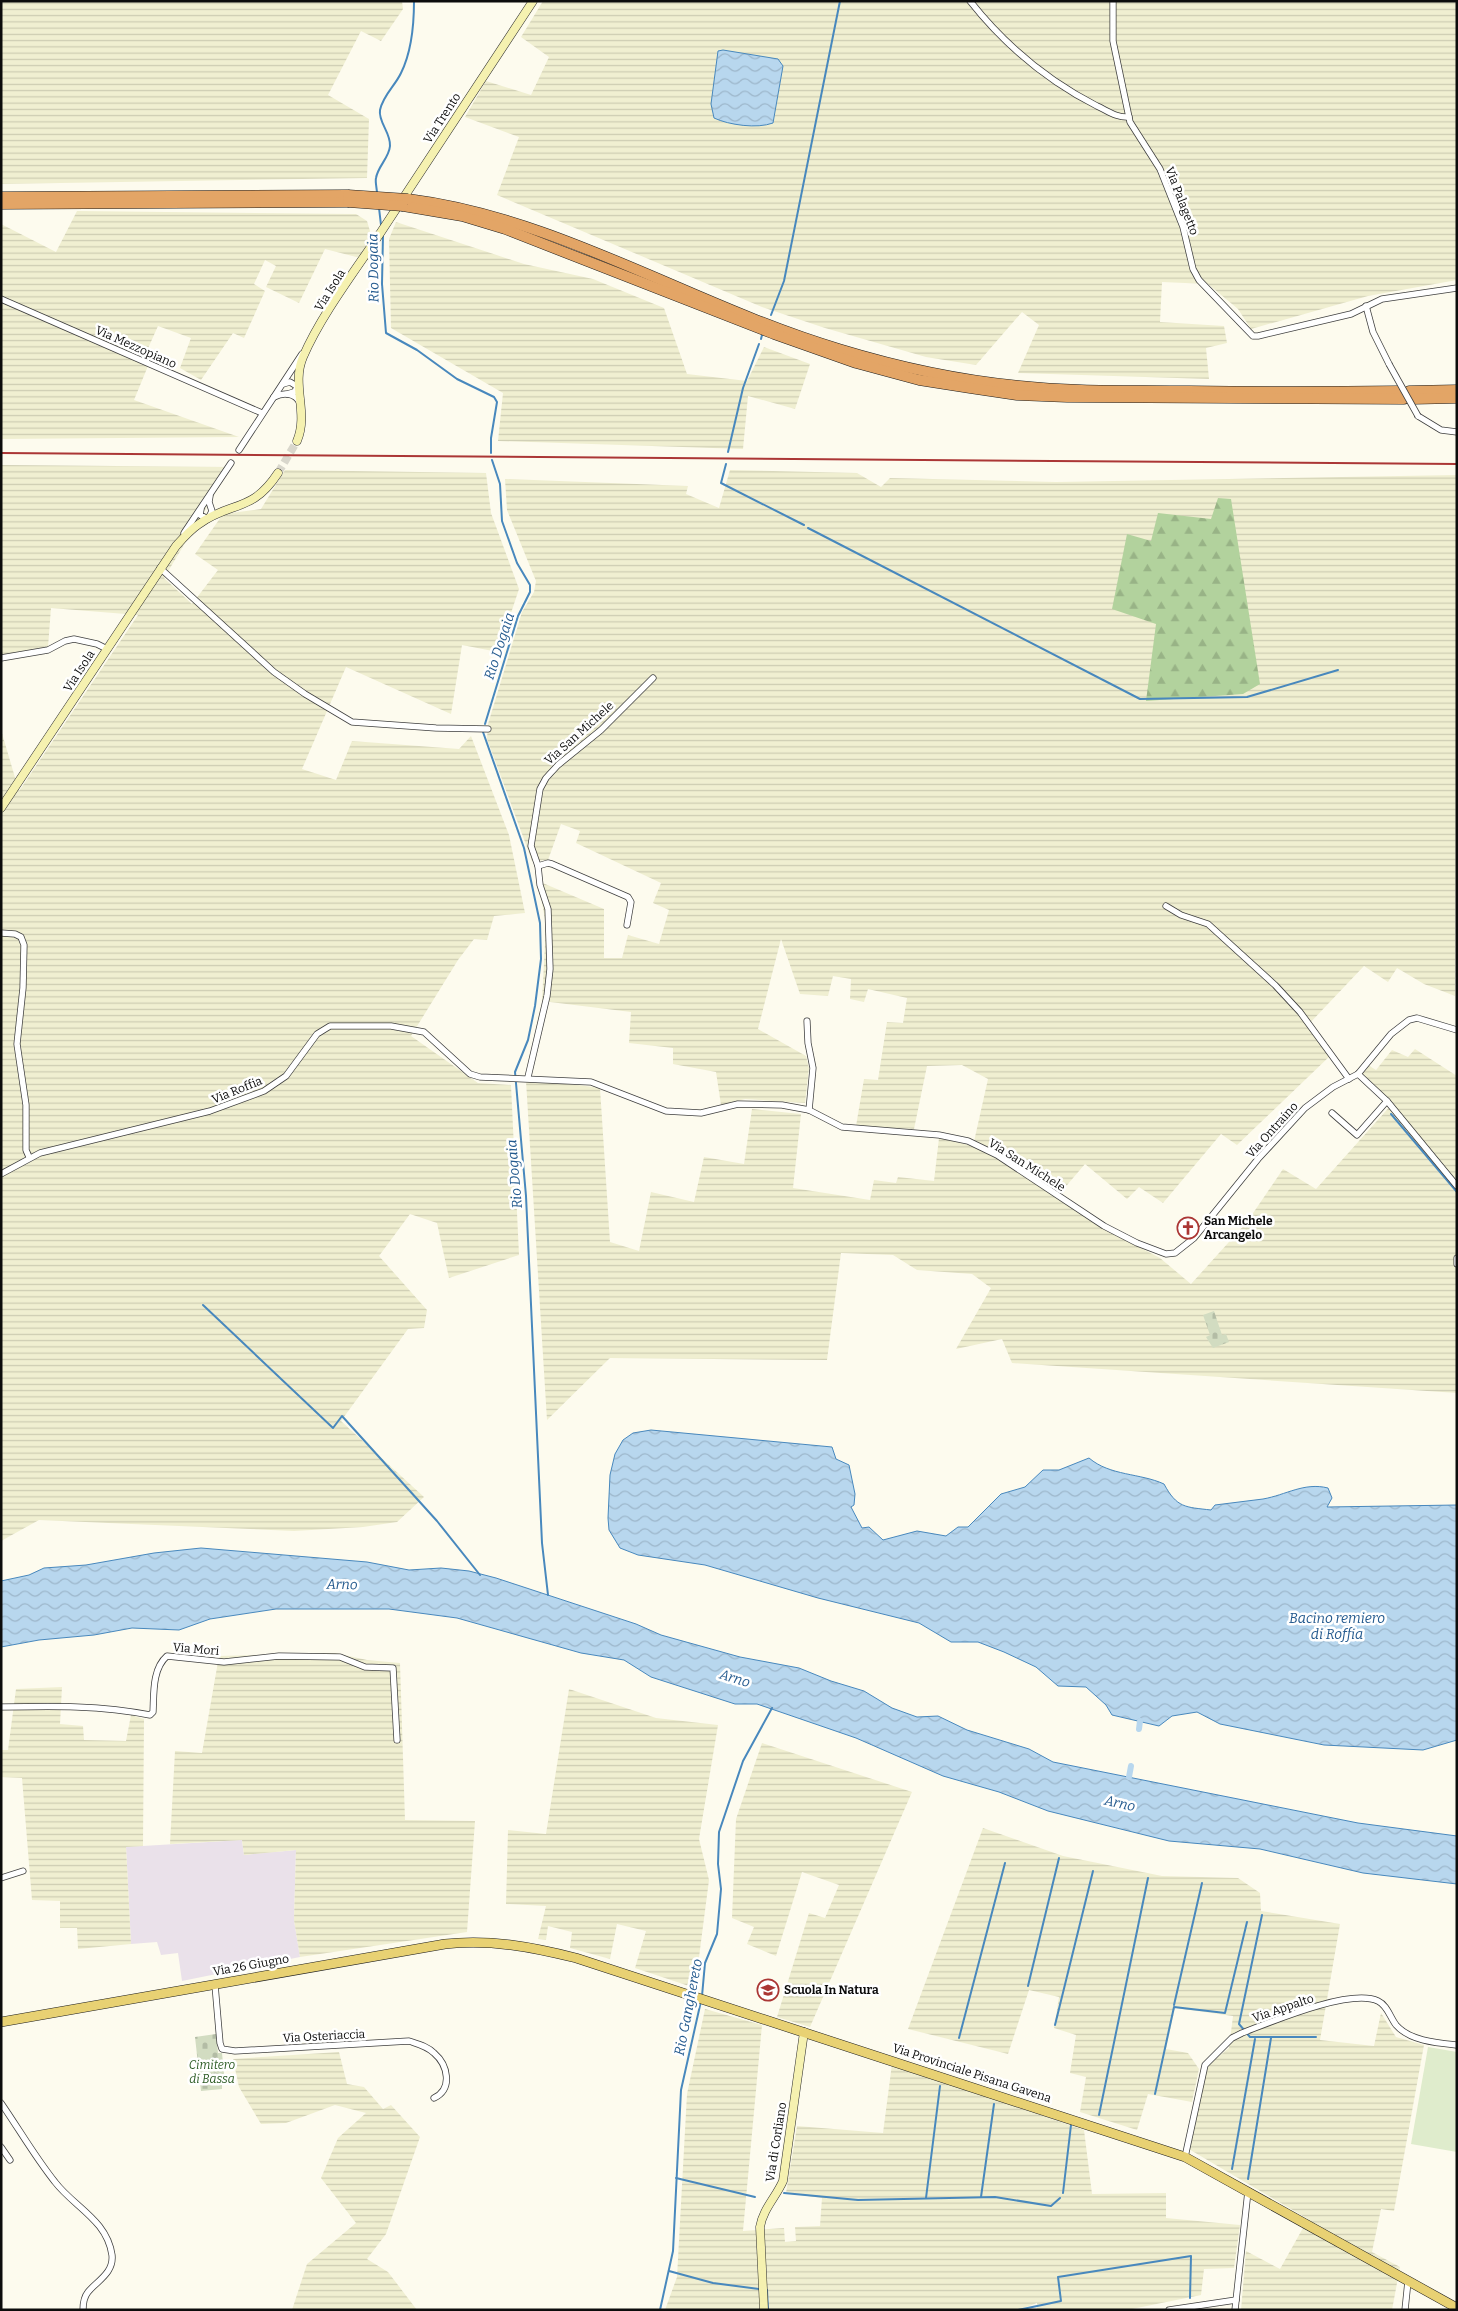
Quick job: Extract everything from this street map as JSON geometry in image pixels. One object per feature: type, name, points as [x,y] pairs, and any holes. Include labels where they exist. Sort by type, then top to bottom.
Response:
[{"type":"highway","points":[[1,196],[348,199],[448,206],[511,223],[567,242],[806,338],[925,372],[985,382],[1065,390],[1406,395],[1457,398]]},
{"type":"highway","points":[[1,204],[348,199]]},
{"type":"highway","points":[[1406,395],[1457,390]]},
{"type":"main road","name":"Via 26 Giugno","points":[[1,2022],[446,1944],[472,1941],[506,1943]]},
{"type":"main road","name":"Via Provinciale Pisana Gavena","points":[[506,1943],[533,1947],[576,1958],[1185,2157],[1457,2308]]},
{"type":"street","name":"Via Trento","points":[[371,247],[533,1]]},
{"type":"street","points":[[970,1],[986,21],[1058,83],[1076,95],[1120,118],[1129,117]]},
{"type":"street","name":"Via Palagetto","points":[[1112,1],[1112,41],[1129,117],[1160,169],[1183,227],[1194,269],[1199,280],[1232,312],[1246,331],[1253,336],[1258,336],[1351,314],[1388,297],[1457,288]]},
{"type":"street","name":"Via Isola","points":[[283,390],[308,345],[371,247]]},
{"type":"street","name":"Via Mezzopiano","points":[[1,299],[262,413]]},
{"type":"street","points":[[1366,306],[1373,332],[1418,416],[1441,430],[1457,432]]},
{"type":"street","name":"Via Isola","points":[[297,441],[302,425],[298,371],[308,345]]},
{"type":"street","points":[[238,450],[272,398],[290,382],[298,387],[294,392],[283,390]]},
{"type":"street","points":[[283,390],[295,396],[301,405]]},
{"type":"street","name":"Via Isola","points":[[1,808],[160,568],[206,507],[210,494],[231,462]]},
{"type":"street","name":"Via Isola","points":[[176,546],[198,524],[252,501],[262,494],[278,473]]},
{"type":"street","points":[[206,507],[200,515],[208,519]]},
{"type":"street","name":"Via Isola","points":[[206,507],[229,510]]},
{"type":"street","name":"Via Isola","points":[[206,507],[212,513],[208,519]]},
{"type":"street","points":[[160,568],[274,672],[305,694],[352,722],[488,730]]},
{"type":"street","points":[[1,658],[48,650],[65,641],[74,639],[97,644],[107,649]]},
{"type":"street","name":"Via San Michele","points":[[528,1077],[547,996],[550,969],[550,924],[538,866],[530,846],[537,799],[546,778],[558,765],[601,730],[653,678]]},
{"type":"street","points":[[538,866],[548,863],[628,897],[631,902],[628,925]]},
{"type":"street","points":[[1166,906],[1186,917],[1208,924],[1275,985],[1300,1012],[1349,1079]]},
{"type":"street","points":[[1,933],[15,934],[20,937],[24,945],[23,988],[17,1044],[25,1091],[26,1150],[29,1157]]},
{"type":"street","name":"Via Ontraino","points":[[1166,1254],[1175,1253],[1194,1238],[1258,1159],[1305,1108],[1333,1087],[1358,1074],[1382,1044],[1409,1020],[1417,1018],[1457,1030]]},
{"type":"street","points":[[807,1022],[808,1043],[813,1068],[809,1110]]},
{"type":"street","name":"Via Roffia","points":[[1,1174],[29,1157],[72,1144],[210,1111],[264,1091],[286,1076],[317,1034],[330,1026],[391,1026],[414,1029],[424,1032],[440,1044],[470,1074],[480,1077],[520,1077]]},
{"type":"street","points":[[1358,1074],[1387,1101],[1457,1186]]},
{"type":"street","name":"Via San Michele","points":[[520,1077],[591,1082],[610,1088],[658,1109],[685,1113],[707,1113],[738,1104],[750,1103],[782,1105],[809,1110],[842,1127],[939,1135],[968,1141],[998,1155],[1104,1226],[1137,1243],[1166,1254]]},
{"type":"street","points":[[1332,1113],[1357,1135],[1387,1101]]},
{"type":"street","points":[[1457,1258],[1457,1264]]},
{"type":"street","name":"Via Mori","points":[[1,1707],[69,1706],[121,1709],[150,1715],[153,1712],[155,1684],[160,1662],[167,1656],[224,1662],[279,1656],[340,1657],[365,1667],[393,1668],[397,1740]]},
{"type":"street","points":[[1,1878],[22,1871]]},
{"type":"street","name":"Via Osteriaccia","points":[[215,1985],[222,2048],[235,2051],[409,2041],[424,2045],[435,2053],[445,2068],[447,2087],[442,2094],[434,2098]]},
{"type":"street","name":"Via Appalto","points":[[1185,2157],[1205,2064],[1232,2038],[1242,2033],[1313,2006],[1356,1998],[1377,2000],[1384,2005],[1397,2025],[1410,2035],[1431,2042],[1457,2045]]},
{"type":"street","name":"Via di Corliano","points":[[764,2310],[760,2227],[763,2215],[784,2181],[804,2032]]},
{"type":"street","points":[[1,2103],[54,2181],[66,2196],[92,2216],[104,2233],[112,2256],[110,2267],[105,2276],[87,2293],[83,2310]]},
{"type":"street","points":[[1,2147],[10,2160]]},
{"type":"street","points":[[1235,2310],[1248,2191]]},
{"type":"street","points":[[1405,2310],[1408,2281]]},
{"type":"street","points":[[1169,2310],[1236,2300]]},
{"type":"shaded area","points":[[242,1840],[244,1855],[296,1850],[294,1920],[300,1957],[182,1981],[178,1953],[161,1955],[157,1942],[131,1944],[126,1847]]},
{"type":"green space","points":[[1,1],[402,1],[403,9],[381,41],[361,31],[328,95],[369,119],[367,178],[1,184]]},
{"type":"green space","points":[[543,1],[1457,1],[1457,280],[1368,296],[1251,329],[1238,309],[1208,284],[1162,282],[1160,322],[1224,326],[1227,343],[1206,348],[1209,379],[1018,373],[1039,325],[1022,312],[976,365],[926,357],[825,328],[762,307],[497,195],[519,137],[465,117],[486,81],[531,95],[549,57],[521,37]]},
{"type":"green space","points":[[77,211],[356,214],[367,221],[375,248],[368,260],[325,249],[299,303],[266,287],[276,266],[265,260],[254,284],[265,291],[244,338],[233,333],[201,380],[180,368],[191,338],[158,326],[141,364],[148,366],[134,400],[239,437],[1,439],[1,224],[56,252]]},
{"type":"green space","points":[[396,222],[524,264],[593,279],[664,308],[687,374],[747,381],[764,347],[810,364],[795,409],[748,396],[743,449],[498,441],[503,393],[391,328],[389,239]]},
{"type":"green space","points":[[1,465],[231,467],[164,578],[192,604],[218,570],[195,554],[223,514],[261,509],[285,470],[486,473],[491,513],[519,589],[498,652],[462,645],[451,714],[346,667],[302,769],[336,780],[352,741],[459,749],[471,736],[509,835],[525,913],[494,916],[487,940],[474,939],[458,960],[411,1036],[478,1083],[511,1085],[519,1255],[449,1278],[437,1223],[410,1214],[379,1256],[427,1310],[424,1328],[408,1329],[341,1421],[424,1497],[397,1522],[363,1527],[294,1531],[39,1520],[1,1541],[1,730],[19,791],[138,615],[51,608],[48,647],[1,655]]},
{"type":"green space","points":[[730,470],[857,473],[881,487],[890,478],[1056,482],[1457,475],[1455,996],[1424,984],[1397,968],[1388,982],[1364,966],[1308,1025],[1331,1055],[1237,1145],[1221,1134],[1163,1203],[1139,1187],[1127,1199],[1085,1164],[1056,1198],[1099,1226],[1160,1258],[1191,1284],[1247,1222],[1283,1169],[1316,1189],[1393,1103],[1362,1073],[1368,1065],[1376,1070],[1392,1050],[1408,1057],[1415,1049],[1457,1076],[1457,1393],[1012,1363],[1002,1339],[956,1349],[991,1288],[972,1274],[917,1270],[893,1255],[841,1253],[827,1360],[610,1358],[547,1420],[526,1081],[600,1088],[610,1242],[639,1251],[651,1192],[694,1202],[704,1157],[744,1164],[752,1109],[801,1114],[793,1188],[870,1200],[874,1180],[896,1183],[898,1177],[934,1181],[939,1138],[973,1146],[988,1079],[962,1065],[927,1066],[914,1129],[856,1126],[864,1079],[878,1080],[887,1022],[903,1023],[907,998],[868,989],[864,1002],[850,999],[851,979],[833,976],[828,996],[800,994],[781,939],[758,1029],[806,1056],[809,1068],[805,1103],[745,1099],[721,1105],[716,1072],[673,1064],[673,1048],[629,1043],[631,1012],[542,1001],[546,925],[538,881],[604,909],[604,958],[622,958],[628,935],[659,944],[669,910],[653,903],[661,883],[576,843],[580,831],[561,824],[548,860],[532,861],[487,739],[488,724],[522,612],[534,592],[536,581],[507,510],[505,479],[688,486],[686,494],[719,508]]},
{"type":"green space","points":[[1218,498],[1231,499],[1260,684],[1243,694],[1146,701],[1156,624],[1112,609],[1127,534],[1151,541],[1158,513],[1211,519]]},
{"type":"green space","points":[[1214,1311],[1222,1335],[1226,1334],[1229,1342],[1213,1348],[1206,1337],[1210,1335],[1203,1315]]},
{"type":"green space","points":[[335,1653],[367,1660],[400,1663],[405,1820],[475,1821],[467,1932],[300,1957],[294,1920],[296,1850],[244,1855],[242,1840],[170,1844],[175,1751],[202,1753],[219,1656]]},
{"type":"green space","points":[[62,1687],[60,1724],[83,1726],[84,1740],[126,1741],[131,1715],[144,1719],[143,1846],[126,1847],[131,1944],[78,1949],[77,1928],[60,1928],[60,1901],[32,1900],[22,1778],[1,1777],[1,1750],[8,1750],[16,1689]]},
{"type":"green space","points":[[569,1689],[656,1718],[718,1725],[699,1839],[709,1880],[695,1988],[635,1968],[646,1931],[617,1924],[610,1959],[570,1948],[572,1932],[548,1926],[546,1940],[538,1939],[546,1906],[506,1904],[508,1830],[546,1834]]},
{"type":"green space","points":[[762,1743],[912,1792],[810,2027],[777,2017],[809,1913],[825,1918],[839,1885],[802,1872],[776,1956],[747,1944],[754,1927],[732,1918],[736,1819]]},
{"type":"green space","points":[[983,1828],[1063,1856],[1162,1876],[1238,1878],[1260,1893],[1261,1911],[1340,1924],[1320,2040],[1374,2046],[1381,2013],[1396,2037],[1424,2045],[1394,2211],[1381,2209],[1372,2252],[1400,2267],[1392,2310],[1241,2310],[1246,2251],[1280,2269],[1308,2219],[1187,2148],[1206,2067],[1229,2048],[1233,2016],[1175,2008],[1166,2049],[1188,2053],[1199,2069],[1192,2102],[1148,2094],[1137,2130],[1080,2112],[1086,2077],[1070,2073],[1076,2035],[1054,2028],[1059,1997],[1029,1990],[1008,2054],[908,2029]]},
{"type":"green space","points":[[705,2009],[762,2025],[743,2231],[784,2228],[785,2242],[796,2241],[795,2227],[820,2226],[822,2198],[786,2193],[797,2126],[883,2133],[892,2064],[1084,2130],[1092,2194],[1166,2193],[1166,2218],[1240,2225],[1234,2268],[1204,2269],[1201,2295],[1127,2310],[1037,2310],[1037,2303],[1018,2310],[665,2310],[677,2277],[687,2094]]},
{"type":"green space","name":"Cimitero di Bassa","points":[[216,2034],[218,2053],[222,2053],[225,2084],[222,2085],[222,2089],[201,2091],[195,2037]]},
{"type":"green space","points":[[1428,2047],[1457,2052],[1457,2152],[1411,2144]]},
{"type":"green space","points":[[339,2052],[347,2084],[364,2087],[383,2109],[391,2105],[420,2137],[386,2234],[367,2259],[388,2272],[417,2310],[292,2310],[307,2264],[356,2223],[321,2178],[338,2138],[366,2113],[335,2105],[286,2123],[261,2124],[239,2087],[233,2059]]},
{"type":"water","points":[[723,50],[778,59],[783,66],[773,123],[759,126],[743,125],[727,123],[714,118],[711,104],[718,51]]},
{"type":"water","name":"Bacino remiero di Roffia","points":[[651,1430],[832,1447],[836,1459],[849,1465],[855,1494],[854,1505],[851,1507],[862,1528],[869,1527],[883,1540],[917,1531],[946,1536],[958,1527],[968,1527],[1001,1494],[1025,1487],[1043,1470],[1059,1470],[1089,1458],[1106,1468],[1164,1484],[1178,1502],[1195,1508],[1211,1510],[1215,1505],[1263,1499],[1311,1487],[1328,1488],[1332,1498],[1327,1507],[1457,1505],[1457,1740],[1423,1750],[1324,1745],[1220,1724],[1197,1712],[1172,1716],[1159,1726],[1112,1715],[1106,1705],[1086,1687],[1058,1686],[1036,1667],[978,1642],[951,1642],[919,1623],[818,1598],[705,1565],[638,1555],[620,1548],[609,1530],[610,1475],[615,1454],[623,1440],[633,1433]]},
{"type":"water","name":"Arno","points":[[201,1548],[367,1562],[409,1570],[441,1568],[469,1571],[496,1578],[636,1624],[661,1635],[740,1657],[799,1668],[831,1681],[864,1691],[892,1708],[917,1717],[938,1716],[967,1730],[1029,1749],[1053,1762],[1358,1823],[1457,1836],[1457,1884],[1363,1873],[1260,1849],[1169,1841],[1048,1811],[999,1792],[943,1776],[856,1738],[757,1704],[735,1704],[651,1677],[624,1660],[581,1653],[457,1618],[389,1609],[276,1609],[210,1619],[179,1630],[132,1628],[1,1647],[1,1581],[29,1575],[44,1568],[86,1565],[154,1553]]},
{"type":"waterway","name":"Rio Dogaia","points":[[377,193],[377,174],[388,154],[390,146],[380,110],[401,73],[408,56],[413,29],[414,1]]},
{"type":"waterway","points":[[771,315],[784,281],[840,1]]},
{"type":"waterway","name":"Rio Dogaia","points":[[379,208],[381,225]]},
{"type":"waterway","name":"Rio Dogaia","points":[[383,235],[382,284],[386,333],[417,350],[457,379],[494,397],[497,402],[491,438],[491,453]]},
{"type":"waterway","points":[[761,339],[762,335]]},
{"type":"waterway","points":[[728,452],[743,388],[759,344]]},
{"type":"waterway","name":"Rio Dogaia","points":[[485,724],[518,616],[530,592],[530,585],[517,563],[502,521],[500,484],[492,460]]},
{"type":"waterway","points":[[726,464],[721,483],[804,525]]},
{"type":"waterway","points":[[808,528],[1140,699],[1247,697],[1338,670]]},
{"type":"waterway","name":"Rio Dogaia","points":[[483,732],[524,848],[540,923],[541,959],[535,1006],[528,1040],[515,1072],[526,1196],[542,1543],[548,1595]]},
{"type":"waterway","points":[[1391,1114],[1457,1192]]},
{"type":"waterway","points":[[203,1305],[333,1428],[342,1416],[437,1521],[480,1575]]},
{"type":"waterway","name":"Rio Ganghereto","points":[[702,1996],[705,1963],[717,1934],[721,1889],[718,1864],[719,1832],[743,1761],[772,1708]]},
{"type":"waterway","points":[[1139,1729],[1140,1721]]},
{"type":"waterway","points":[[1129,1777],[1131,1766]]},
{"type":"waterway","points":[[1028,1986],[1059,1858]]},
{"type":"waterway","points":[[959,2038],[1005,1863]]},
{"type":"waterway","points":[[1055,2025],[1093,1871]]},
{"type":"waterway","points":[[1099,2115],[1148,1878]]},
{"type":"waterway","points":[[1174,2005],[1202,1883]]},
{"type":"waterway","points":[[1262,1915],[1239,2024],[1250,2037],[1316,2037]]},
{"type":"waterway","points":[[1155,2094],[1174,2007],[1225,2013],[1247,1922]]},
{"type":"waterway","name":"Rio Ganghereto","points":[[660,2310],[673,2251],[681,2090],[701,2001]]},
{"type":"waterway","points":[[1248,2179],[1271,2038]]},
{"type":"waterway","points":[[1232,2169],[1255,2039]]},
{"type":"waterway","points":[[926,2198],[940,2086]]},
{"type":"waterway","points":[[981,2197],[994,2104]]},
{"type":"waterway","points":[[1063,2193],[1071,2125]]},
{"type":"waterway","points":[[676,2178],[755,2197]]},
{"type":"waterway","points":[[784,2193],[858,2200],[995,2197],[1051,2206],[1060,2198]]},
{"type":"waterway","points":[[1018,2310],[1061,2301],[1058,2277],[1191,2256],[1190,2298]]},
{"type":"waterway","points":[[669,2271],[713,2283],[759,2289]]},
{"type":"waterway","points":[[767,2290],[768,2310]]},
{"type":"tunnel","points":[[278,473],[297,441]]},
{"type":"railway","points":[[1,453],[1457,464]]},
{"type":"place","name":"San Michele Arcangelo","points":[[1188,1228]]},
{"type":"place","name":"Scuola In Natura","points":[[768,1990]]}]
